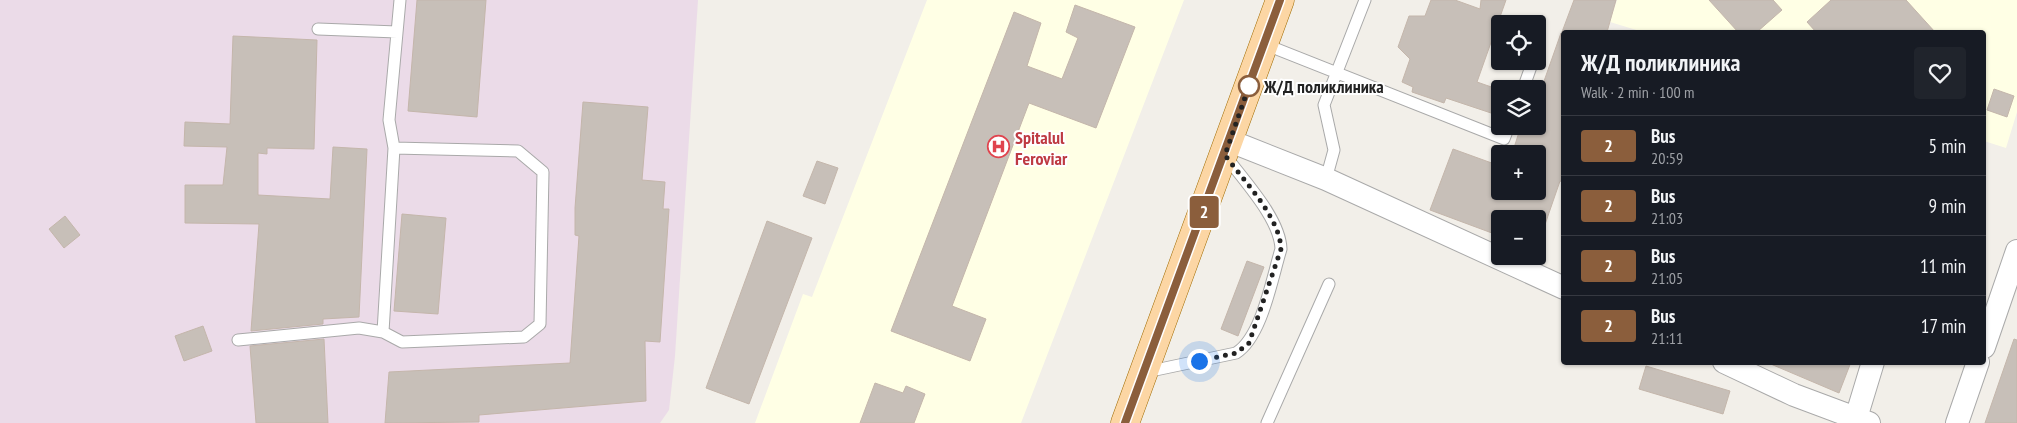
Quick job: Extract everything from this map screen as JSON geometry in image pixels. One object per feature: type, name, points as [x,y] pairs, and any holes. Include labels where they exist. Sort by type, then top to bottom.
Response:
[{"type":"main road","points":[[1125,423],[1280,0]]},
{"type":"street","points":[[1227,148],[1326,178],[1561,287]]},
{"type":"street","points":[[1986,341],[2017,251]]},
{"type":"street","points":[[1730,365],[1794,395],[1863,421],[1873,365]]},
{"type":"street","points":[[1957,423],[1977,365]]},
{"type":"lane","points":[[382,332],[394,148],[389,120],[400,0]]},
{"type":"lane","points":[[1326,178],[1334,150],[1324,105],[1365,0]]},
{"type":"lane","points":[[318,29],[397,32]]},
{"type":"lane","points":[[1264,44],[1491,134]]},
{"type":"lane","points":[[1494,135],[1504,139],[1506,135]]},
{"type":"lane","points":[[238,340],[359,328],[382,332],[402,342],[524,337],[540,324],[543,172],[518,150],[394,148]]},
{"type":"lane","points":[[1144,372],[1236,353],[1244,348],[1253,335],[1281,249],[1280,240],[1274,223],[1227,148]]},
{"type":"lane","points":[[1267,423],[1329,284]]},
{"type":"shaded area","points":[[0,0],[698,0],[675,356],[669,410],[660,423],[0,423]]},
{"type":"shaded area","name":"Spitalul Feroviar","points":[[927,0],[1184,0],[1021,423],[755,423],[803,294],[812,297]]},
{"type":"shaded area","points":[[1617,0],[2017,0],[2017,112],[2006,148],[1986,142],[1986,30],[1636,30],[1610,22]]},
{"type":"building","points":[[417,0],[486,0],[477,117],[408,111]]},
{"type":"building","points":[[1431,0],[1455,0],[1480,9],[1481,0],[1506,0],[1501,15],[1491,15],[1491,42],[1477,82],[1491,87],[1491,113],[1446,98],[1444,103],[1412,92],[1413,87],[1402,82],[1410,59],[1398,47],[1409,16],[1425,16]]},
{"type":"building","points":[[1574,0],[1616,0],[1608,30],[1563,30]]},
{"type":"building","points":[[1709,0],[1773,0],[1782,10],[1759,30],[1736,30]]},
{"type":"building","points":[[1831,0],[1906,0],[1933,30],[1814,30],[1807,22]]},
{"type":"building","points":[[1075,5],[1135,27],[1096,128],[1029,103],[952,306],[986,319],[970,361],[891,331],[1014,12],[1041,23],[1027,66],[1062,79],[1078,38],[1066,32]]},
{"type":"building","points":[[1561,33],[1561,181],[1546,222],[1546,210],[1491,210],[1491,233],[1430,210],[1453,149],[1491,163],[1491,200],[1546,200],[1546,145],[1515,145],[1518,135],[1546,135],[1546,80],[1544,80]]},
{"type":"building","points":[[233,36],[317,40],[314,149],[267,148],[267,154],[258,153],[258,195],[330,199],[333,147],[367,149],[359,317],[323,319],[323,324],[251,331],[259,224],[185,223],[185,185],[223,185],[227,147],[184,146],[185,122],[230,124]]},
{"type":"building","points":[[1994,89],[2014,96],[2007,117],[1987,110]]},
{"type":"building","points":[[583,102],[648,107],[642,180],[665,182],[663,209],[669,209],[660,342],[645,341],[646,401],[479,415],[479,422],[385,423],[389,372],[570,363],[579,236],[575,235],[575,208]]},
{"type":"building","points":[[817,161],[838,168],[825,204],[803,196]]},
{"type":"building","points":[[402,214],[446,218],[438,314],[394,311]]},
{"type":"building","points":[[65,216],[80,235],[64,248],[49,229]]},
{"type":"building","points":[[767,221],[812,238],[749,404],[706,388]]},
{"type":"building","points":[[1247,261],[1264,267],[1238,336],[1221,329]]},
{"type":"building","points":[[203,326],[212,351],[184,361],[175,336]]},
{"type":"building","points":[[324,339],[328,423],[256,423],[250,346]]},
{"type":"building","points":[[2014,339],[2017,340],[2017,423],[1985,423]]},
{"type":"building","points":[[1773,365],[1850,365],[1839,393]]},
{"type":"building","points":[[1646,366],[1730,391],[1723,414],[1639,389]]},
{"type":"building","points":[[875,383],[903,393],[906,386],[925,394],[914,423],[860,423]]},
{"type":"bus line","name":"2","points":[[1125,423],[1230,141],[1280,0]]},
{"type":"place","name":"Ж/Д поликлиника","points":[[1249,86]]},
{"type":"place","name":"Spitalul Feroviar","points":[[999,147]]},
{"type":"route","points":[[1199,361],[1236,353],[1249,343],[1281,249],[1278,230],[1274,223],[1225,155],[1249,86]]}]
